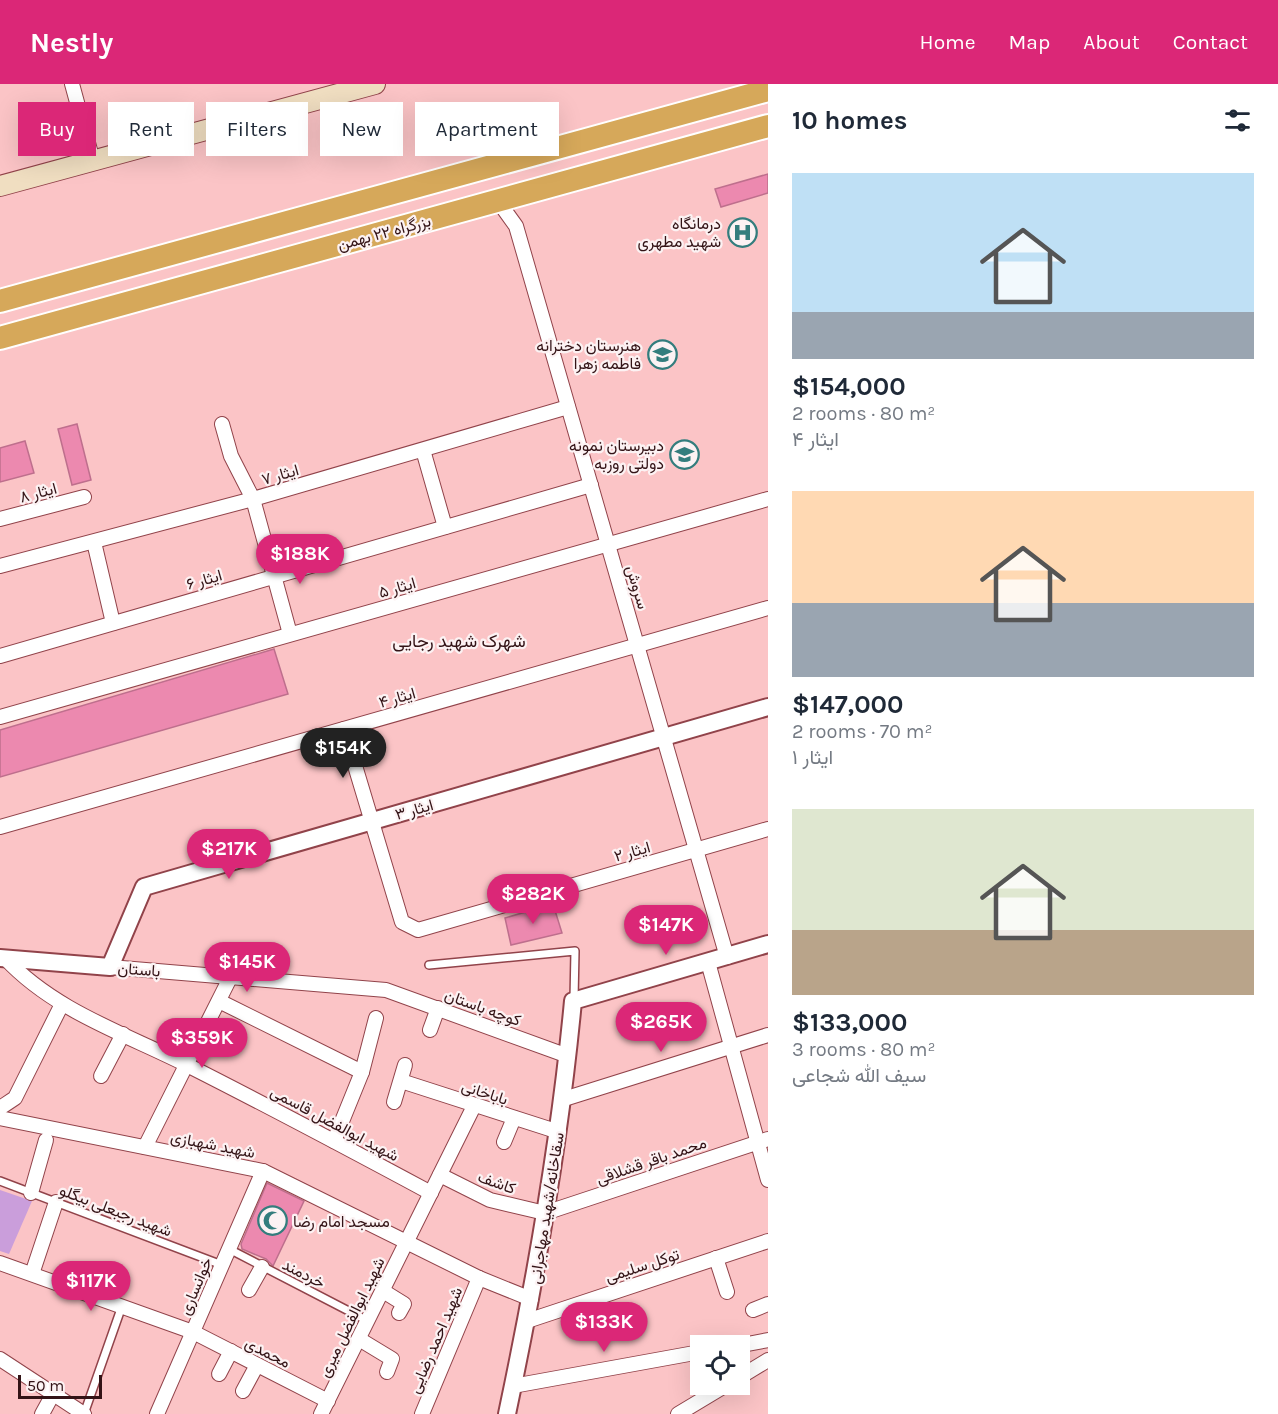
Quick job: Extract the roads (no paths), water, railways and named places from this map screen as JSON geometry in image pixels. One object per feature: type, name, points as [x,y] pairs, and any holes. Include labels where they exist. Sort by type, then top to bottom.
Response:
[{"type":"highway","points":[[0,301],[768,90]]},
{"type":"highway","name":"بزرگراه ۲۲ بهمن","points":[[0,338],[768,126]]},
{"type":"main road","points":[[0,186],[375,84]]},
{"type":"street","points":[[72,84],[93,161]]},
{"type":"street","points":[[516,226],[517,212],[534,191]]},
{"type":"street","points":[[495,202],[503,208],[516,226]]},
{"type":"street","name":"سروش","points":[[516,226],[727,957]]},
{"type":"street","name":"ایثار ۷","points":[[0,566],[253,499],[568,407]]},
{"type":"street","points":[[222,424],[231,456],[253,499],[290,634]]},
{"type":"street","points":[[423,450],[446,527]]},
{"type":"street","name":"ایثار ۶","points":[[0,656],[591,485]]},
{"type":"street","name":"ایثار ۸","points":[[0,519],[84,497]]},
{"type":"street","name":"ایثار ۵","points":[[0,717],[768,500]]},
{"type":"street","points":[[94,542],[112,623]]},
{"type":"street","name":"ایثار ۴","points":[[0,828],[768,608]]},
{"type":"street","name":"ایثار ۳","points":[[110,967],[144,887],[768,707]]},
{"type":"street","points":[[344,729],[372,821]]},
{"type":"street","name":"ایثار ۲","points":[[372,821],[402,922],[418,930],[768,829]]},
{"type":"street","points":[[573,1001],[768,944]]},
{"type":"street","name":"باستان","points":[[3,958],[386,990]]},
{"type":"street","name":"شهید ابوالفضل قاسمی","points":[[3,958],[19,974],[62,1004],[187,1065],[431,1193]]},
{"type":"street","points":[[708,962],[730,1048],[763,1141],[768,1180]]},
{"type":"street","points":[[145,1147],[231,976]]},
{"type":"street","name":"کوچه باستان","points":[[386,990],[568,1056]]},
{"type":"street","points":[[219,1001],[362,1072]]},
{"type":"street","name":"سقاخانه/شهید مهاجرانی","points":[[507,1414],[527,1321],[559,1132],[573,1001]]},
{"type":"street","points":[[0,1108],[15,1098],[62,1004]]},
{"type":"street","points":[[430,1030],[438,1008]]},
{"type":"street","points":[[334,1141],[362,1072],[376,1018]]},
{"type":"street","points":[[102,1076],[123,1034]]},
{"type":"street","points":[[564,1099],[768,1035]]},
{"type":"street","points":[[394,1102],[405,1065]]},
{"type":"street","name":"باباخانی","points":[[401,1081],[559,1132]]},
{"type":"street","name":"شهید ابوالفضل میری","points":[[321,1414],[474,1106]]},
{"type":"street","name":"شهید شهبازی","points":[[0,1118],[262,1171],[479,1278],[531,1299]]},
{"type":"street","points":[[504,1142],[514,1118]]},
{"type":"street","points":[[32,1193],[46,1140]]},
{"type":"street","name":"محمد باقر قشلاقی","points":[[545,1213],[763,1141]]},
{"type":"street","name":"خوانساری","points":[[157,1414],[262,1171]]},
{"type":"street","name":"کاشف","points":[[440,1175],[490,1200],[545,1213]]},
{"type":"street","points":[[32,1274],[56,1202]]},
{"type":"street","name":"توکل سلیمی","points":[[527,1321],[768,1241]]},
{"type":"street","points":[[716,1258],[727,1292]]},
{"type":"street","name":"محمدی","points":[[0,1263],[193,1332],[328,1401]]},
{"type":"street","points":[[249,1290],[262,1267]]},
{"type":"street","name":"شهید احمد رضایی","points":[[422,1414],[479,1278]]},
{"type":"street","points":[[383,1291],[404,1304],[399,1313]]},
{"type":"street","points":[[753,1310],[768,1304]]},
{"type":"street","points":[[359,1339],[392,1359],[387,1372]]},
{"type":"street","points":[[750,1343],[768,1340]]},
{"type":"street","points":[[219,1374],[231,1351]]},
{"type":"street","points":[[513,1386],[690,1354]]},
{"type":"street","points":[[0,1359],[84,1414]]},
{"type":"street","points":[[750,1371],[768,1360]]},
{"type":"street","points":[[243,1391],[257,1365]]},
{"type":"street","points":[[42,1414],[53,1394]]},
{"type":"street","points":[[678,1414],[710,1395]]},
{"type":"lane","points":[[429,965],[575,951],[573,1001]]},
{"type":"lane","name":"شهید رجبعلی بیگلو","points":[[0,1181],[222,1265]]},
{"type":"lane","name":"خردمند","points":[[229,1250],[368,1321]]},
{"type":"lane","points":[[84,1414],[122,1306]]},
{"type":"place","name":"درمانگاه شهید مطهری","points":[[742,232]]},
{"type":"place","name":"هنرستان دخترانه فاطمه زهرا","points":[[662,354]]},
{"type":"place","name":"دبیرستان نمونه دولتی روزبه","points":[[685,454]]},
{"type":"place","name":"مسجد امام رضا","points":[[272,1221]]},
{"type":"district","name":"شهرک شهید رجایی","points":[[459,641]]}]
